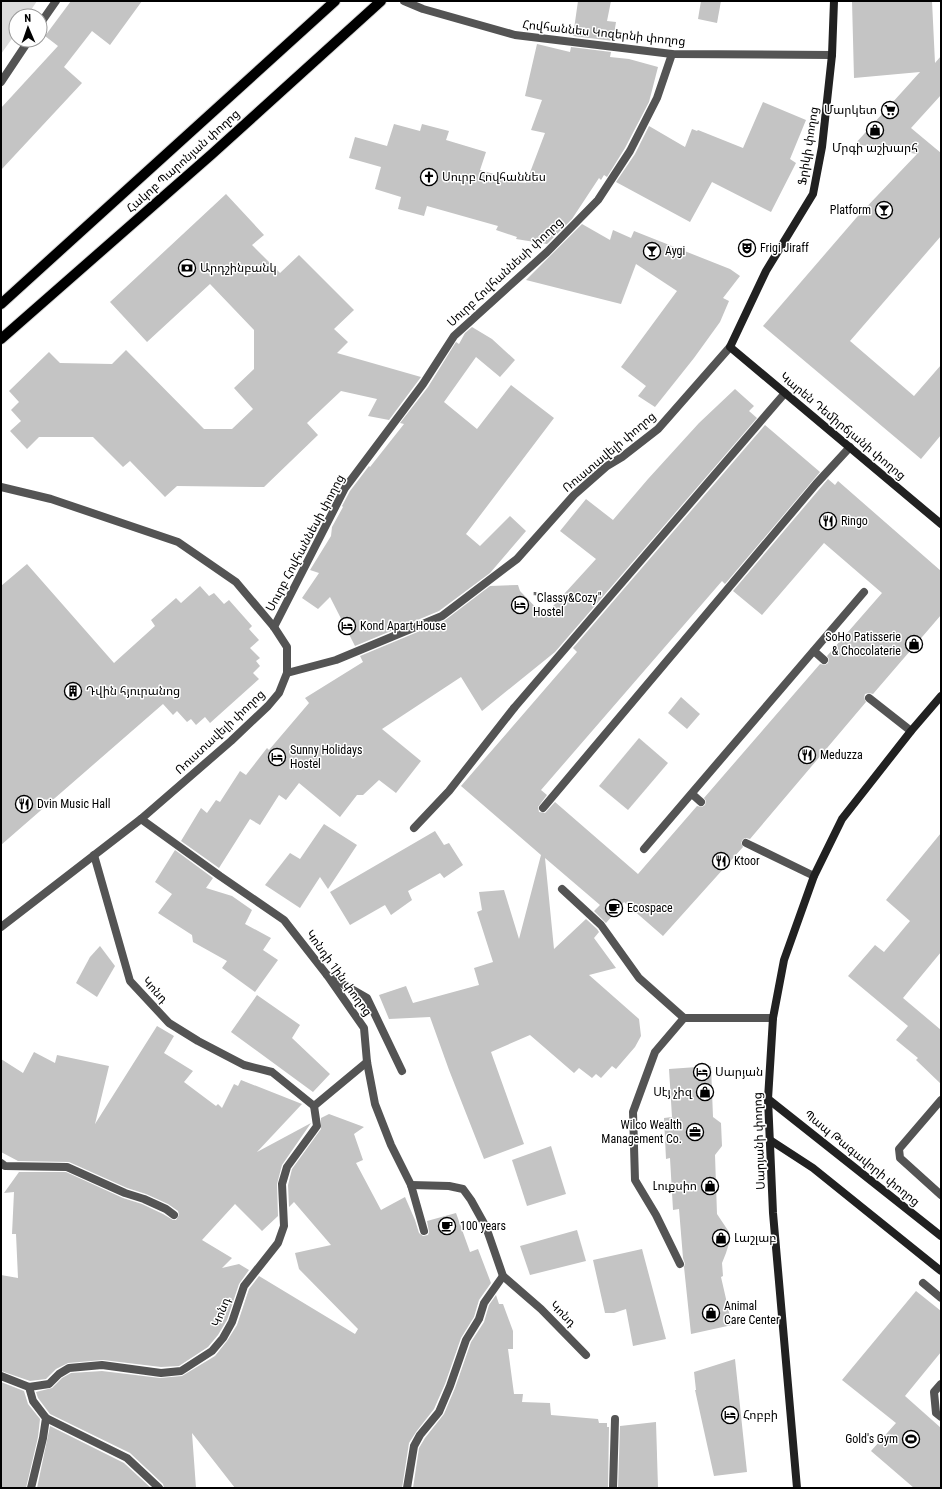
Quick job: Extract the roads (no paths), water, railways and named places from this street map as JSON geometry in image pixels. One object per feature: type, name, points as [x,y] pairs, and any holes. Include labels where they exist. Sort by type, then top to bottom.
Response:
[{"type":"main road","name":"Հակոբ Պարոնյան փողոց","points":[[1,304],[334,1]]},
{"type":"main road","name":"Հակոբ Պարոնյան փողոց","points":[[1,339],[212,154],[381,1]]},
{"type":"main road","name":"Ֆրիկի փողոց","points":[[730,346],[766,271],[813,194],[822,147],[832,55],[834,1]]},
{"type":"main road","name":"Կարեն Դեմիրճյանի փողոց","points":[[730,346],[941,524]]},
{"type":"main road","name":"Սարյանի փողոց","points":[[797,1488],[774,1221],[768,1099],[773,1018],[784,960],[814,876],[842,819],[911,731],[941,696]]},
{"type":"main road","name":"Պապ Թագավորի փողոց","points":[[768,1099],[941,1236]]},
{"type":"main road","points":[[770,1140],[813,1168],[941,1271]]},
{"type":"street","points":[[48,12],[56,1]]},
{"type":"street","name":"Հովհաննես Կոզերնի փողոց","points":[[404,1],[423,9],[515,35],[672,54],[832,55]]},
{"type":"street","points":[[1,82],[24,48]]},
{"type":"street","name":"Սուրբ Հովհաննեսի փողոց","points":[[274,627],[345,488],[423,384],[454,336],[547,252],[598,200],[630,151],[657,98],[672,54]]},
{"type":"street","name":"Ռուստավելի փողոց","points":[[1,927],[141,819],[231,741],[268,706],[279,693],[287,673],[336,660],[442,616],[517,559],[574,495],[607,466],[622,457],[658,429],[730,346]]},
{"type":"street","points":[[414,828],[449,791],[514,708],[785,393]]},
{"type":"street","points":[[542,808],[816,484],[850,447]]},
{"type":"street","name":"Սուրբ Հովհաննեսի փողոց","points":[[1,487],[51,499],[178,542],[236,582],[274,627],[287,647],[287,673]]},
{"type":"street","points":[[644,849],[864,592]]},
{"type":"street","points":[[814,651],[824,660]]},
{"type":"street","points":[[869,698],[911,731]]},
{"type":"street","points":[[692,794],[701,802]]},
{"type":"street","name":"Կոնդի 1ին փողոց","points":[[141,819],[284,920],[327,975],[364,1028],[367,1062],[375,1104],[391,1145],[411,1185],[424,1231]]},
{"type":"street","points":[[746,843],[814,876]]},
{"type":"street","name":"Կոնդ","points":[[1,1376],[29,1387],[49,1384],[59,1374],[69,1368],[102,1365],[161,1373],[181,1371],[212,1351],[223,1338],[232,1322],[244,1286],[278,1243],[284,1226],[282,1184],[287,1167],[317,1126],[314,1106],[272,1072],[244,1065],[198,1041],[169,1023],[130,981],[94,855]]},
{"type":"street","points":[[562,889],[602,925],[639,978],[684,1018],[773,1018]]},
{"type":"street","points":[[327,975],[367,998],[402,1071]]},
{"type":"street","points":[[680,1264],[656,1216],[635,1180],[633,1112],[655,1052],[684,1018]]},
{"type":"street","points":[[314,1106],[367,1062]]},
{"type":"street","points":[[941,1100],[899,1149],[900,1158],[941,1195]]},
{"type":"street","points":[[1,1163],[5,1166],[67,1166],[125,1193],[144,1199],[166,1209],[174,1215]]},
{"type":"street","name":"Կոնդ","points":[[411,1185],[448,1186],[463,1189],[486,1227],[503,1276],[541,1309],[586,1355]]},
{"type":"street","points":[[407,1488],[414,1446],[420,1435],[439,1412],[466,1340],[479,1319],[484,1303],[503,1276]]},
{"type":"street","points":[[923,1283],[941,1298]]},
{"type":"street","points":[[941,1384],[934,1392],[936,1413],[941,1417]]},
{"type":"street","points":[[29,1387],[33,1401],[46,1418],[127,1458],[159,1488]]},
{"type":"street","points":[[31,1488],[43,1438],[46,1418]]},
{"type":"street","points":[[613,1488],[615,1419]]},
{"type":"place","name":"Մարկետ","points":[[890,110]]},
{"type":"place","name":"Մրգի աշխարհ","points":[[875,130]]},
{"type":"place","name":"Սուրբ Հովհաննես","points":[[429,177]]},
{"type":"place","name":"Platform","points":[[884,210]]},
{"type":"place","name":"Frigi Jiraff","points":[[747,248]]},
{"type":"place","name":"Aygi","points":[[652,251]]},
{"type":"place","name":"Արդշինբանկ","points":[[187,268]]},
{"type":"place","name":"Ringo","points":[[828,521]]},
{"type":"place","name":"\"Classy&Cozy\" Hostel","points":[[520,605]]},
{"type":"place","name":"Kond Apart House","points":[[347,626]]},
{"type":"place","name":"SoHo Patisserie & Chocolaterie","points":[[914,644]]},
{"type":"place","name":"Դվին հյուրանոց","points":[[73,691]]},
{"type":"place","name":"Meduzza","points":[[807,755]]},
{"type":"place","name":"Sunny Holidays Hostel","points":[[277,757]]},
{"type":"place","name":"Dvin Music Hall","points":[[24,804]]},
{"type":"place","name":"Ktoor","points":[[721,861]]},
{"type":"place","name":"Ecospace","points":[[614,908]]},
{"type":"place","name":"Սարյան","points":[[702,1072]]},
{"type":"place","name":"Սէյ չիզ","points":[[705,1092]]},
{"type":"place","name":"Wilco Wealth Management Co.","points":[[695,1132]]},
{"type":"place","name":"Լուքսիո","points":[[710,1186]]},
{"type":"place","name":"100 years","points":[[447,1226]]},
{"type":"place","name":"Լաշլաբ","points":[[721,1238]]},
{"type":"place","name":"Animal Care Center","points":[[711,1313]]},
{"type":"place","name":"Հոբբի","points":[[730,1415]]},
{"type":"place","name":"Gold's Gym","points":[[911,1439]]}]
